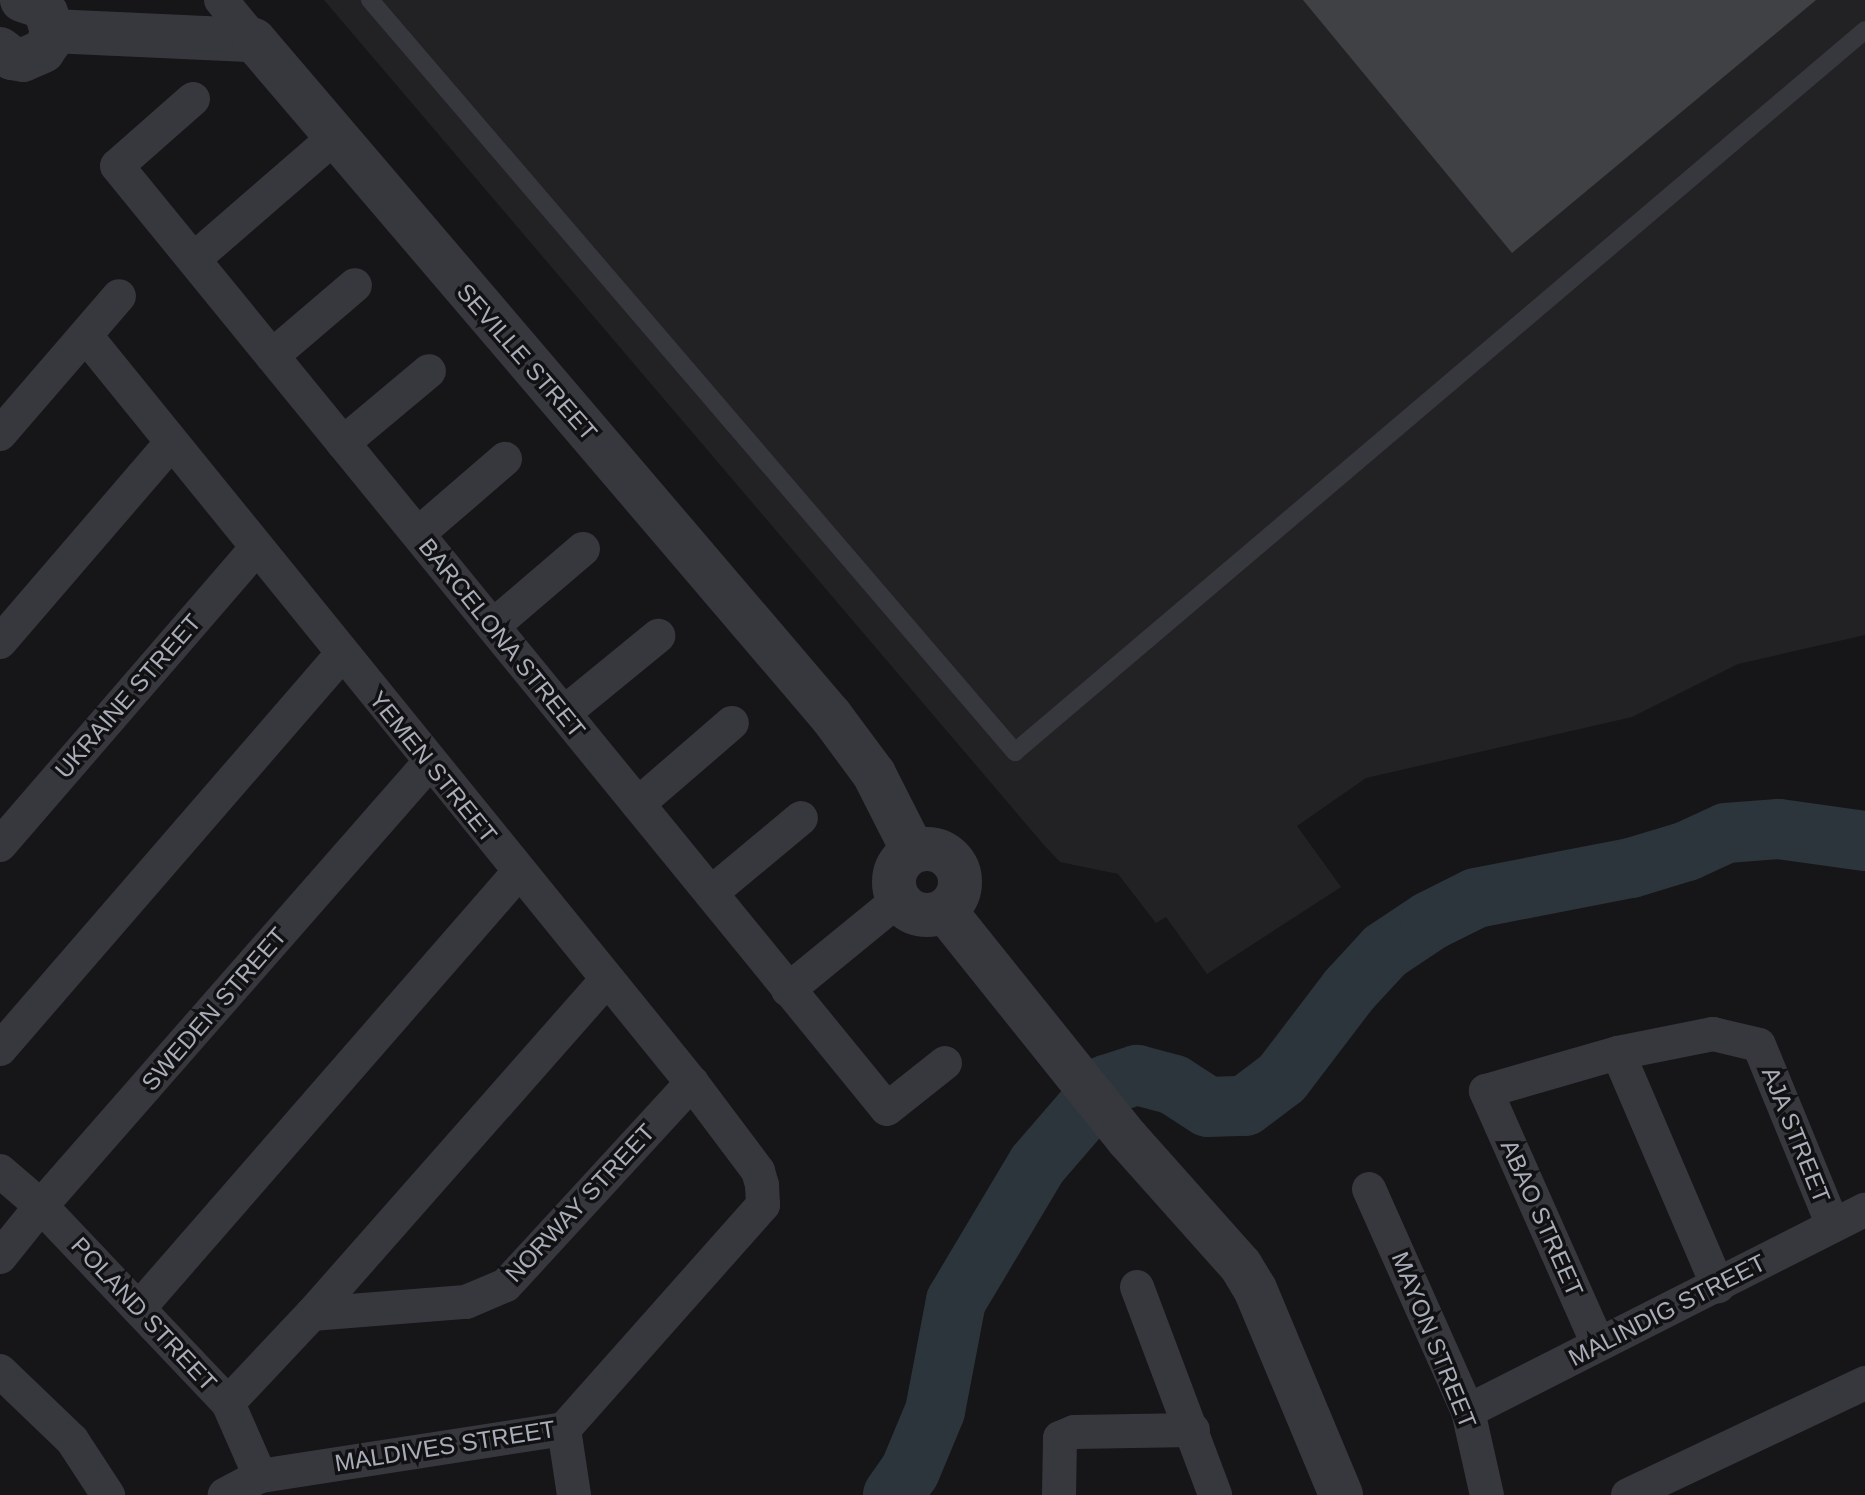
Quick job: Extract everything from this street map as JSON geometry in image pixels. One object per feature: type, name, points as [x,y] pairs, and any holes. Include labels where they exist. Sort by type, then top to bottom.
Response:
[{"type":"street","points":[[0,10],[22,0],[40,6],[52,31],[49,42],[34,57],[12,58],[0,49]]},
{"type":"street","points":[[221,0],[254,40]]},
{"type":"street","points":[[52,31],[254,40]]},
{"type":"street","name":"SEVILLE STREET","points":[[254,40],[831,716],[874,774],[913,851]]},
{"type":"street","name":"BARCELONA STREET","points":[[193,99],[117,166],[887,1109],[945,1063]]},
{"type":"street","points":[[194,259],[335,137]]},
{"type":"street","points":[[272,356],[355,285]]},
{"type":"street","points":[[0,434],[119,296]]},
{"type":"street","name":"YEMEN STREET","points":[[86,336],[692,1083],[758,1171],[763,1205]]},
{"type":"street","points":[[343,443],[429,371]]},
{"type":"street","points":[[0,642],[171,443]]},
{"type":"street","points":[[418,534],[505,459]]},
{"type":"street","name":"UKRAINE STREET","points":[[0,845],[256,548]]},
{"type":"street","points":[[494,625],[583,549]]},
{"type":"street","points":[[564,713],[658,636]]},
{"type":"street","points":[[0,1049],[342,654]]},
{"type":"street","points":[[638,804],[732,723]]},
{"type":"street","name":"SWEDEN STREET","points":[[0,1257],[41,1206],[430,762]]},
{"type":"street","points":[[711,893],[801,818]]},
{"type":"street","points":[[935,849],[945,854],[959,871],[959,893],[945,911],[919,915],[898,900],[894,891],[895,872],[904,856],[913,851],[935,849]]},
{"type":"street","points":[[140,1307],[519,872]]},
{"type":"street","points":[[788,990],[898,900]]},
{"type":"street","points":[[945,911],[1127,1138],[1219,1238],[1255,1289],[1341,1495]]},
{"type":"street","points":[[228,1403],[312,1314],[606,980]]},
{"type":"street","name":"AJA STREET","points":[[1618,1053],[1713,1034],[1759,1045],[1833,1225]]},
{"type":"street","points":[[1618,1053],[1718,1286]]},
{"type":"street","name":"ABAO STREET","points":[[1598,1344],[1486,1091],[1618,1053]]},
{"type":"street","name":"NORWAY STREET","points":[[312,1314],[466,1302],[506,1285],[692,1083]]},
{"type":"street","name":"POLAND STREET","points":[[0,1171],[41,1206],[228,1403],[260,1476]]},
{"type":"street","name":"MAYON STREET","points":[[1369,1189],[1468,1411],[1487,1495]]},
{"type":"street","name":"MALDIVES STREET","points":[[225,1495],[260,1476],[564,1429],[763,1205]]},
{"type":"street","name":"MALINDIG STREET","points":[[1468,1411],[1865,1210]]},
{"type":"street","points":[[1137,1287],[1215,1495]]},
{"type":"street","points":[[0,1371],[72,1440],[108,1495]]},
{"type":"street","points":[[1628,1495],[1865,1383]]},
{"type":"street","points":[[564,1429],[574,1495]]},
{"type":"street","points":[[1059,1495],[1060,1438],[1074,1432],[1193,1430]]},
{"type":"lane","points":[[370,0],[1015,752],[1865,30]]},
{"type":"shaded area","points":[[324,0],[1865,0],[1865,635],[1738,664],[1632,717],[1366,778],[1297,826],[1341,887],[1207,974],[1166,917],[1156,923],[1118,874],[1060,862],[1044,845]]},
{"type":"building","points":[[1303,0],[1816,0],[1512,253]]},
{"type":"waterway","points":[[893,1495],[910,1471],[935,1411],[956,1301],[1037,1165],[1106,1085],[1137,1075],[1174,1085],[1208,1107],[1245,1106],[1282,1078],[1349,990],[1385,951],[1430,921],[1476,898],[1631,868],[1687,851],[1726,833],[1779,829],[1865,841]]}]
